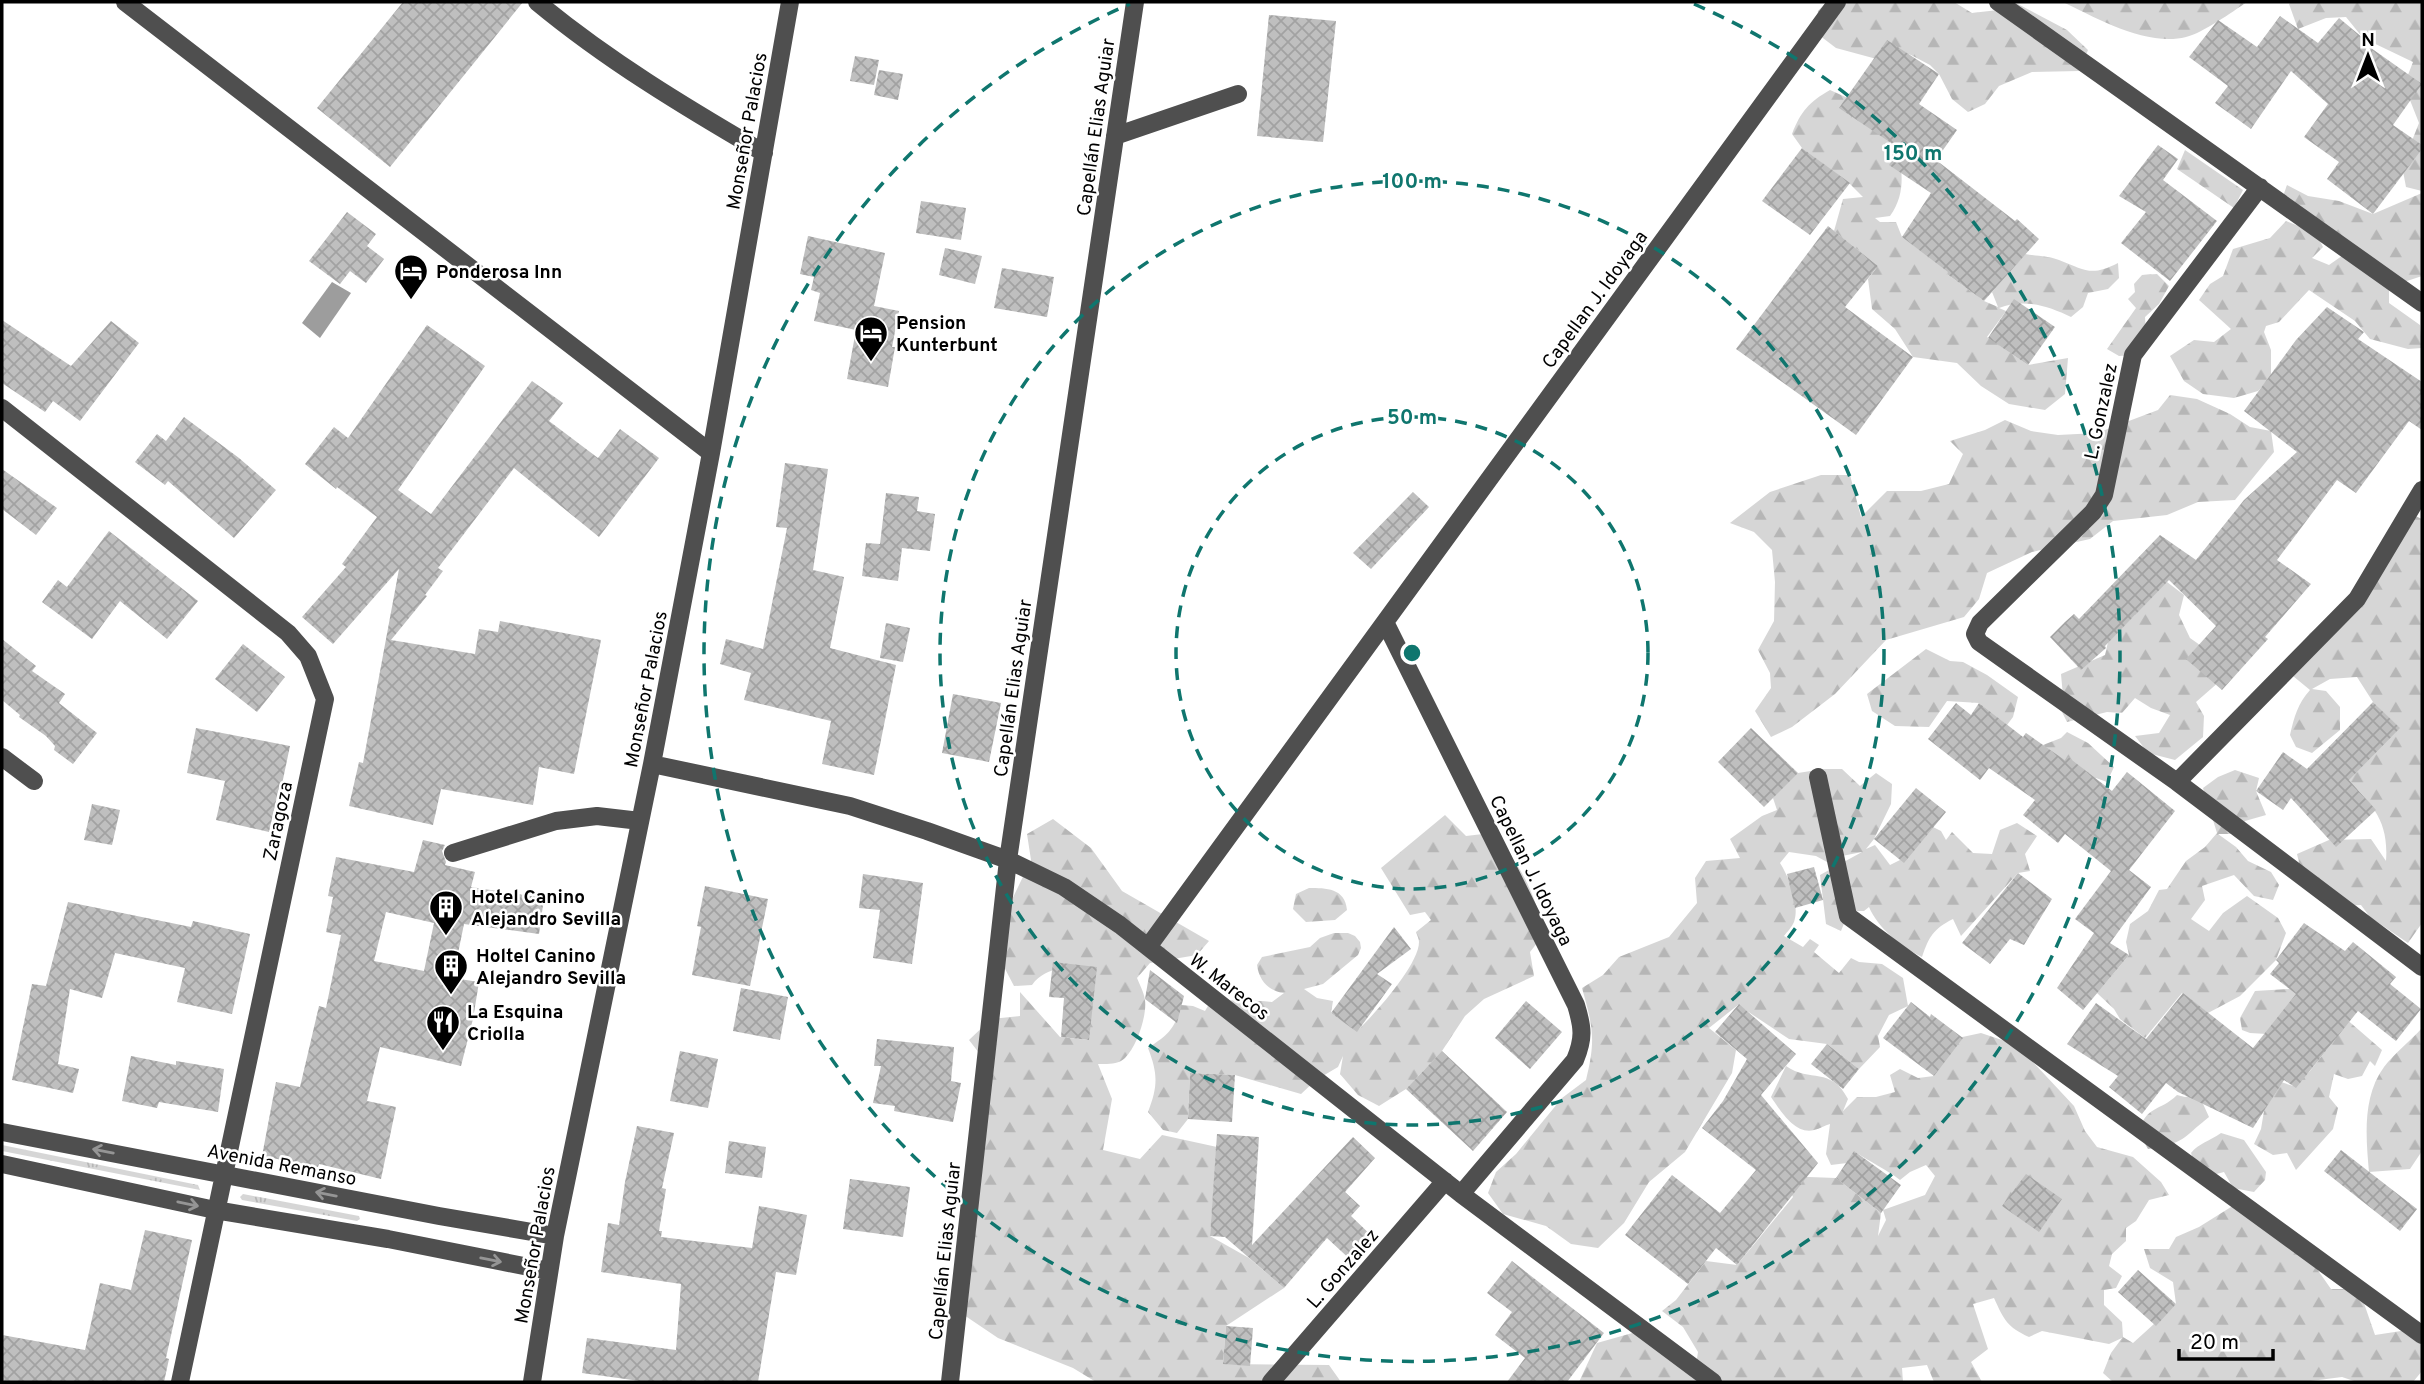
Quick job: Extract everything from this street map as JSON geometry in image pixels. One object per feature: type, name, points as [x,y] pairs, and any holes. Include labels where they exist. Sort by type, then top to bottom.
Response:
[{"type":"street","points":[[125,2],[711,453]]},
{"type":"street","points":[[537,2],[569,29],[690,110],[764,153]]},
{"type":"street","name":"Monseñor Palacios","points":[[532,1382],[555,1236],[652,764],[711,453],[790,2]]},
{"type":"street","name":"Capellán Elias Aguiar","points":[[950,1382],[1008,860],[1135,2]]},
{"type":"street","name":"Capellan J. Idoyaga","points":[[1148,947],[1837,2]]},
{"type":"street","points":[[1998,2],[2422,303]]},
{"type":"street","points":[[1115,136],[1238,94]]},
{"type":"street","name":"L. Gonzalez","points":[[2177,782],[1979,642],[1975,634],[1980,623],[2093,512],[2104,495],[2133,355],[2260,187]]},
{"type":"street","name":"Zaragoza","points":[[2,408],[288,633],[308,656],[325,699],[180,1382]]},
{"type":"street","points":[[2422,490],[2357,599],[2177,782],[2422,967]]},
{"type":"street","name":"Capellan J. Idoyaga","points":[[1385,622],[1576,1005],[1582,1025],[1582,1043],[1575,1060],[1461,1194]]},
{"type":"street","points":[[2,757],[34,780]]},
{"type":"street","name":"W. Marecos","points":[[652,764],[850,806],[1008,860],[1064,887],[1121,925],[1461,1194],[1713,1382]]},
{"type":"street","points":[[1818,777],[1848,916],[2422,1335]]},
{"type":"street","points":[[453,853],[556,821],[597,816],[640,821]]},
{"type":"street","name":"Avenida Remanso","points":[[2,1132],[555,1236]]},
{"type":"street","points":[[2,1164],[215,1210],[388,1239],[550,1271]]},
{"type":"street","name":"L. Gonzalez","points":[[1271,1382],[1445,1181]]},
{"type":"green space","points":[[1827,2],[1954,2],[1972,13],[1998,10],[2014,2],[2067,30],[2088,50],[2079,71],[2032,72],[1999,86],[1985,104],[1968,112],[1952,99],[1939,74],[1930,65],[1911,55],[1883,46],[1884,61],[1836,48],[1815,32],[1818,11]]},
{"type":"green space","points":[[2063,2],[2247,2],[2201,31],[2171,39],[2139,35]]},
{"type":"green space","points":[[2422,2],[2422,191],[2406,187],[2402,166],[2419,123],[2404,85],[2413,62],[2363,38],[2346,17],[2326,18],[2298,29],[2289,4]]},
{"type":"green space","points":[[1830,90],[1850,99],[1852,117],[1896,134],[1902,176],[1900,196],[1890,216],[1875,218],[1880,222],[1896,222],[1902,237],[1920,250],[1968,243],[1947,274],[1984,301],[1998,307],[1992,292],[2025,254],[2055,259],[2094,271],[2118,263],[2119,278],[2108,289],[2088,293],[2083,307],[2071,317],[2036,305],[2018,304],[1999,308],[2006,311],[1987,337],[2028,365],[2068,358],[2065,394],[2045,410],[2009,404],[1981,386],[1957,363],[1913,357],[1895,329],[1872,309],[1868,279],[1878,266],[1834,231],[1843,199],[1863,197],[1849,183],[1802,148],[1792,134],[1807,108]]},
{"type":"green space","points":[[2185,150],[2243,190],[2234,208],[2177,169]]},
{"type":"green space","points":[[2287,185],[2308,196],[2339,201],[2373,214],[2422,193],[2422,276],[2389,287],[2389,303],[2420,325],[2422,348],[2408,349],[2370,339],[2355,321],[2309,290],[2279,322],[2266,326],[2264,332],[2271,350],[2271,378],[2258,391],[2234,398],[2203,394],[2184,381],[2170,356],[2194,340],[2214,342],[2231,329],[2199,300],[2210,284],[2223,276],[2233,249],[2270,238],[2286,221],[2316,233],[2323,247],[2312,258],[2329,265],[2349,251],[2281,202]]},
{"type":"green space","points":[[2157,274],[2169,286],[2159,304],[2145,317],[2146,333],[2133,355],[2119,356],[2107,349],[2136,308],[2128,299],[2135,292],[2134,284],[2142,275]]},
{"type":"green space","points":[[2170,395],[2197,399],[2230,414],[2250,427],[2271,431],[2274,452],[2235,500],[2198,502],[2167,515],[2113,521],[2090,539],[2032,552],[1987,573],[1979,599],[1964,617],[1886,640],[1835,694],[1792,727],[1771,737],[1755,711],[1771,688],[1770,673],[1758,650],[1774,621],[1772,550],[1754,532],[1730,523],[1770,492],[1821,475],[1850,475],[1861,517],[1887,491],[1921,491],[1949,484],[1963,454],[1950,441],[1985,430],[2005,420],[2031,431],[2058,435],[2097,433],[2158,410]]},
{"type":"green space","points":[[2411,514],[2422,519],[2422,923],[2408,943],[2370,917],[2361,905],[2341,906],[2302,876],[2297,854],[2329,840],[2371,839],[2386,861],[2382,824],[2371,805],[2346,777],[2399,728],[2373,702],[2357,677],[2330,679],[2312,689],[2326,691],[2340,707],[2340,730],[2312,753],[2296,747],[2290,735],[2299,705],[2310,690],[2293,676],[2288,662],[2310,633],[2339,612]]},
{"type":"green space","points":[[2167,582],[2184,595],[2179,615],[2190,638],[2207,650],[2220,681],[2196,702],[2204,716],[2203,737],[2175,760],[2148,753],[2135,736],[2159,733],[2170,715],[2135,698],[2122,713],[2107,712],[2067,722],[2061,710],[2061,674],[2105,655],[2108,642],[2135,615],[2131,597]]},
{"type":"green space","points":[[1926,649],[1950,661],[1963,662],[2018,697],[2013,717],[2007,725],[1979,703],[1947,701],[1929,727],[1895,726],[1872,711],[1867,694]]},
{"type":"green space","points":[[2067,732],[2088,743],[2114,767],[2107,782],[2096,778],[2079,781],[2043,745],[2061,738]]},
{"type":"green space","points":[[1842,769],[1860,786],[1876,773],[1892,784],[1891,804],[1874,839],[1866,849],[1875,845],[1890,865],[1900,860],[1904,845],[1927,824],[1941,831],[1946,840],[1952,832],[1973,853],[1992,854],[2000,830],[2017,823],[2037,836],[2025,854],[2030,871],[2018,873],[1961,936],[1953,919],[1941,926],[1930,939],[1922,957],[1891,936],[1869,907],[1864,911],[1849,911],[1841,931],[1826,924],[1820,875],[1862,852],[1827,862],[1816,856],[1789,852],[1780,863],[1793,891],[1796,908],[1793,924],[1784,936],[1803,947],[1810,939],[1819,945],[1814,952],[1839,973],[1851,958],[1859,962],[1882,964],[1903,978],[1908,1006],[1889,1015],[1878,1036],[1880,1047],[1859,1069],[1827,1044],[1789,1039],[1738,1005],[1709,1028],[1736,1050],[1732,1073],[1685,1152],[1649,1182],[1624,1223],[1598,1248],[1571,1244],[1546,1226],[1503,1214],[1488,1193],[1496,1172],[1516,1154],[1562,1098],[1586,1080],[1592,1034],[1582,988],[1603,975],[1619,957],[1669,937],[1697,903],[1695,878],[1706,861],[1740,858],[1730,839],[1762,816],[1777,810],[1773,798],[1778,783],[1798,773]]},
{"type":"green space","points":[[2235,770],[2259,778],[2256,791],[2266,815],[2245,821],[2235,834],[2218,834],[2236,847],[2248,861],[2271,872],[2279,885],[2273,900],[2254,896],[2234,875],[2202,886],[2205,900],[2191,919],[2209,931],[2223,913],[2247,896],[2278,918],[2286,933],[2276,960],[2240,996],[2208,1013],[2182,993],[2145,1038],[2120,1019],[2114,1009],[2097,993],[2129,955],[2126,942],[2130,924],[2148,911],[2159,890],[2167,889],[2186,861],[2205,847],[2217,833],[2203,788],[2218,777]]},
{"type":"green space","points":[[1445,815],[1466,836],[1483,834],[1500,845],[1524,876],[1545,933],[1530,952],[1534,976],[1484,999],[1465,1016],[1442,1051],[1406,1089],[1379,1106],[1358,1095],[1340,1074],[1343,1056],[1338,1067],[1316,1080],[1301,1094],[1235,1075],[1190,1073],[1188,1119],[1177,1133],[1163,1130],[1148,1112],[1156,1080],[1148,1048],[1170,1031],[1181,1005],[1205,1011],[1212,999],[1272,1002],[1284,993],[1274,990],[1262,980],[1257,965],[1262,957],[1310,947],[1320,938],[1334,933],[1355,936],[1361,948],[1358,955],[1323,984],[1304,989],[1317,998],[1333,1001],[1331,1013],[1357,1031],[1373,1014],[1412,964],[1419,942],[1416,932],[1431,920],[1425,912],[1410,915],[1381,868]]},
{"type":"green space","points":[[1053,819],[1091,848],[1122,891],[1209,941],[1197,955],[1150,963],[1137,978],[1144,995],[1145,1007],[1137,1039],[1129,1053],[1119,1062],[1098,1064],[1112,1099],[1103,1150],[1140,1159],[1162,1135],[1217,1147],[1210,1236],[1249,1258],[1284,1288],[1226,1326],[1223,1364],[1329,1365],[1341,1382],[1096,1382],[1073,1368],[998,1338],[958,1311],[986,1062],[969,1040],[991,1019],[1020,1016],[1020,992],[1060,1037],[1088,1040],[1096,967],[1053,970],[1038,978],[1032,985],[1014,986],[1003,965],[1007,910],[1031,860],[1027,834]]},
{"type":"green space","points":[[1309,888],[1328,889],[1339,893],[1347,910],[1335,920],[1306,922],[1293,909],[1296,894]]},
{"type":"green space","points":[[2290,989],[2345,1018],[2382,1050],[2375,1066],[2370,1061],[2362,1076],[2348,1079],[2334,1074],[2329,1097],[2338,1108],[2333,1129],[2296,1170],[2287,1153],[2273,1155],[2254,1144],[2261,1129],[2264,1111],[2281,1082],[2293,1086],[2310,1071],[2336,1038],[2250,1033],[2242,1030],[2240,1018],[2255,991]]},
{"type":"green space","points":[[2422,1028],[2422,1151],[2410,1169],[2369,1172],[2367,1118],[2372,1091],[2384,1067]]},
{"type":"green space","points":[[1981,1033],[2017,1045],[2074,1106],[2085,1131],[2097,1147],[2133,1157],[2161,1182],[2169,1195],[2149,1200],[2136,1221],[2126,1228],[2126,1241],[2112,1254],[2109,1266],[2122,1276],[2116,1288],[2104,1290],[2104,1305],[2122,1322],[2123,1337],[2133,1343],[2176,1304],[2173,1282],[2150,1268],[2144,1249],[2169,1249],[2176,1237],[2199,1227],[2239,1202],[2317,1269],[2331,1289],[2359,1289],[2375,1335],[2414,1329],[2422,1331],[2422,1371],[2413,1382],[2357,1382],[2342,1377],[2303,1382],[2113,1382],[2103,1373],[2111,1353],[2122,1338],[2109,1344],[2042,1331],[2029,1337],[2007,1322],[1994,1298],[1973,1304],[1988,1349],[1971,1362],[1982,1382],[1934,1382],[1927,1365],[1902,1368],[1903,1382],[1579,1382],[1597,1343],[1643,1330],[1695,1372],[1698,1352],[1683,1327],[1662,1311],[1676,1300],[1706,1261],[1737,1265],[1793,1197],[1782,1176],[1836,1178],[1881,1213],[1878,1236],[1886,1220],[1883,1210],[1925,1195],[1935,1176],[1926,1165],[1900,1180],[1855,1152],[1847,1163],[1831,1165],[1826,1154],[1830,1124],[1814,1130],[1801,1129],[1789,1120],[1771,1097],[1786,1066],[1803,1074],[1835,1082],[1848,1099],[1843,1111],[1857,1097],[1876,1097],[1895,1092],[1890,1075],[1900,1069],[1918,1078],[1934,1076],[1953,1039]]},
{"type":"green space","points":[[2177,1095],[2199,1095],[2209,1117],[2177,1142],[2148,1149],[2139,1133],[2145,1118]]},
{"type":"green space","points":[[2221,1133],[2244,1140],[2266,1172],[2265,1180],[2254,1192],[2233,1188],[2224,1172],[2205,1177],[2195,1165],[2191,1153]]},
{"type":"green space","points":[[2,1145],[198,1185],[200,1190],[2,1151]]},
{"type":"green space","points":[[243,1194],[359,1216],[360,1219],[357,1221],[242,1200],[240,1197]]},
{"type":"shaded area","points":[[332,282],[351,293],[320,338],[302,323]]},
{"type":"building","points":[[403,2],[523,2],[390,167],[317,108]]},
{"type":"building","points":[[1269,15],[1336,21],[1323,142],[1257,136]]},
{"type":"building","points":[[2280,16],[2318,43],[2339,18],[2363,38],[2361,41],[2422,84],[2393,125],[2422,145],[2422,149],[2373,214],[2327,179],[2339,162],[2304,137],[2328,104],[2291,71],[2251,129],[2215,103],[2228,86],[2189,57],[2218,20],[2257,47]]},
{"type":"building","points":[[1887,40],[1939,74],[1919,104],[1957,130],[1936,160],[2015,221],[2017,219],[2039,239],[1984,301],[1902,237],[1931,193],[1889,165],[1900,149],[1839,108]]},
{"type":"building","points":[[855,56],[879,60],[874,85],[850,81]]},
{"type":"building","points":[[879,70],[903,74],[898,100],[874,95]]},
{"type":"building","points":[[2158,145],[2178,159],[2163,180],[2217,221],[2170,281],[2121,243],[2146,212],[2119,196]]},
{"type":"building","points":[[1802,148],[1850,183],[1810,235],[1762,201]]},
{"type":"building","points":[[921,201],[966,208],[961,240],[916,233]]},
{"type":"building","points":[[347,212],[376,234],[367,246],[384,259],[366,283],[350,271],[340,284],[309,261]]},
{"type":"building","points":[[1828,226],[1878,266],[1845,307],[1913,357],[1856,435],[1736,349]]},
{"type":"building","points":[[808,236],[885,253],[874,306],[899,311],[888,387],[847,379],[856,330],[814,321],[820,293],[811,290],[814,277],[800,274]]},
{"type":"building","points":[[945,248],[982,256],[975,284],[939,275]]},
{"type":"building","points":[[1002,268],[1054,277],[1047,317],[994,308]]},
{"type":"building","points":[[2014,299],[2055,327],[2028,365],[1988,338]]},
{"type":"building","points":[[2327,307],[2364,332],[2358,339],[2422,382],[2422,430],[2409,421],[2356,493],[2337,480],[2277,560],[2311,584],[2265,637],[2268,639],[2222,690],[2186,659],[2216,626],[2169,580],[2106,648],[2081,670],[2050,637],[2074,614],[2079,619],[2160,535],[2196,560],[2244,500],[2297,452],[2244,411],[2296,340]]},
{"type":"building","points":[[2,320],[71,366],[111,321],[139,343],[80,421],[53,401],[45,412],[2,383]]},
{"type":"building","points":[[427,325],[485,366],[398,490],[431,514],[532,381],[563,403],[549,421],[598,458],[620,429],[659,458],[599,537],[514,468],[438,568],[443,571],[425,595],[427,596],[391,640],[475,654],[479,629],[498,632],[500,621],[601,640],[574,774],[539,767],[533,805],[441,789],[433,825],[349,806],[359,762],[363,763],[399,569],[333,644],[302,617],[346,567],[342,564],[377,517],[305,464],[334,427],[348,438]]},
{"type":"building","points":[[184,417],[276,490],[234,538],[168,481],[165,485],[135,462],[157,434],[166,441]]},
{"type":"building","points":[[785,463],[828,469],[813,570],[844,577],[830,648],[896,665],[874,775],[822,764],[831,721],[744,700],[751,673],[720,664],[726,639],[763,649],[787,528],[776,527]]},
{"type":"building","points":[[2,469],[57,508],[36,535],[2,509]]},
{"type":"building","points":[[1413,492],[1429,507],[1371,569],[1353,553]]},
{"type":"building","points":[[886,493],[919,497],[917,511],[935,514],[930,551],[902,548],[898,581],[862,576],[866,543],[880,544]]},
{"type":"building","points":[[109,531],[198,601],[167,639],[120,601],[92,639],[42,602],[58,580],[67,587]]},
{"type":"building","points":[[886,623],[910,628],[903,662],[880,658]]},
{"type":"building","points":[[2,639],[36,666],[32,671],[65,694],[59,703],[97,733],[73,764],[54,750],[55,746],[46,736],[19,717],[20,715],[2,700]]},
{"type":"building","points":[[243,644],[285,677],[257,712],[215,679]]},
{"type":"building","points":[[953,694],[1001,703],[989,762],[942,753]]},
{"type":"building","points":[[2373,702],[2400,728],[2349,780],[2376,810],[2336,847],[2291,798],[2283,810],[2256,791],[2283,752],[2307,769]]},
{"type":"building","points":[[1956,703],[1971,715],[1979,703],[2023,737],[2026,733],[2066,761],[2068,757],[2112,791],[2127,772],[2175,811],[2129,870],[2151,887],[2110,943],[2129,955],[2083,1010],[2057,988],[2094,933],[2075,919],[2111,871],[2065,834],[2058,843],[2023,815],[2035,800],[1989,768],[1980,780],[1928,739]]},
{"type":"building","points":[[196,728],[290,746],[269,832],[216,820],[225,781],[187,773]]},
{"type":"building","points":[[1751,728],[1798,773],[1764,807],[1718,762]]},
{"type":"building","points":[[1916,788],[1946,812],[1904,863],[1874,839]]},
{"type":"building","points":[[92,804],[120,810],[112,845],[84,840]]},
{"type":"building","points":[[423,840],[445,845],[442,851],[445,865],[475,872],[471,887],[544,898],[539,934],[464,924],[453,978],[479,982],[461,1066],[380,1047],[367,1101],[396,1107],[381,1179],[319,1164],[318,1167],[262,1156],[276,1082],[300,1087],[319,1006],[326,1008],[341,935],[326,932],[333,897],[328,896],[336,857],[414,872]],"holes":[[[386,912],[434,923],[424,971],[374,961]]]},
{"type":"building","points":[[1814,867],[1823,900],[1795,908],[1787,874]]},
{"type":"building","points":[[2018,873],[2052,899],[2024,945],[2010,939],[1990,964],[1962,943]]},
{"type":"building","points":[[863,874],[923,883],[912,964],[873,958],[880,910],[859,908]]},
{"type":"building","points":[[705,886],[768,899],[750,986],[692,975],[701,927],[697,926]]},
{"type":"building","points":[[68,902],[191,927],[193,921],[250,934],[232,1014],[177,1002],[185,968],[115,953],[102,998],[70,989],[58,1064],[79,1069],[73,1093],[12,1080],[32,984],[46,986]]},
{"type":"building","points":[[2304,923],[2345,951],[2353,942],[2396,977],[2390,984],[2421,1009],[2396,1041],[2358,1011],[2296,1088],[2284,1080],[2253,1128],[2178,1092],[2166,1083],[2142,1114],[2109,1087],[2118,1076],[2067,1044],[2096,1003],[2146,1039],[2183,993],[2253,1048],[2296,994],[2270,974],[2279,963],[2276,960]]},
{"type":"building","points":[[1394,927],[1411,949],[1377,974],[1392,984],[1357,1032],[1331,1013]]},
{"type":"building","points":[[1053,962],[1097,967],[1089,1040],[1061,1037],[1064,998],[1049,997]]},
{"type":"building","points":[[1150,970],[1184,996],[1177,1023],[1145,999]]},
{"type":"building","points":[[741,988],[788,997],[780,1040],[733,1031]]},
{"type":"building","points":[[1526,1001],[1562,1032],[1530,1069],[1495,1038]]},
{"type":"building","points":[[1911,1002],[1963,1038],[1934,1076],[1883,1038]]},
{"type":"building","points":[[1739,1004],[1796,1054],[1761,1095],[1818,1163],[1737,1265],[1716,1248],[1688,1284],[1625,1235],[1672,1175],[1720,1213],[1756,1170],[1702,1128],[1723,1101],[1747,1059],[1715,1032]]},
{"type":"building","points":[[877,1039],[954,1047],[951,1081],[961,1083],[953,1122],[894,1111],[895,1106],[873,1103],[881,1066],[874,1066]]},
{"type":"building","points":[[1827,1044],[1859,1069],[1843,1089],[1811,1064]]},
{"type":"building","points":[[680,1051],[718,1059],[708,1108],[670,1101]]},
{"type":"building","points":[[1442,1051],[1507,1112],[1473,1151],[1406,1089]]},
{"type":"building","points":[[131,1056],[176,1065],[176,1061],[224,1069],[218,1112],[159,1102],[157,1108],[122,1101]]},
{"type":"building","points":[[1190,1073],[1235,1075],[1232,1122],[1188,1119]]},
{"type":"building","points":[[637,1126],[674,1133],[662,1188],[666,1189],[659,1231],[662,1231],[661,1237],[752,1248],[759,1206],[807,1215],[796,1275],[776,1272],[758,1382],[647,1382],[582,1373],[587,1338],[676,1350],[681,1284],[601,1272],[608,1223],[619,1225]]},
{"type":"building","points":[[1217,1134],[1259,1137],[1252,1245],[1353,1137],[1375,1158],[1345,1192],[1360,1206],[1351,1216],[1376,1240],[1354,1263],[1327,1238],[1284,1288],[1225,1237],[1210,1236]]},
{"type":"building","points":[[729,1141],[766,1147],[762,1178],[725,1173]]},
{"type":"building","points":[[2341,1150],[2417,1209],[2400,1231],[2324,1171]]},
{"type":"building","points":[[1854,1151],[1901,1185],[1881,1213],[1836,1178]]},
{"type":"building","points":[[2026,1174],[2062,1199],[2039,1232],[2002,1206]]},
{"type":"building","points":[[850,1179],[910,1187],[903,1237],[843,1229]]},
{"type":"building","points":[[145,1230],[192,1240],[166,1358],[169,1359],[164,1382],[2,1382],[2,1335],[85,1350],[100,1283],[131,1290]]},
{"type":"building","points":[[1512,1261],[1604,1333],[1567,1382],[1507,1382],[1525,1358],[1495,1335],[1512,1312],[1487,1293]]},
{"type":"building","points":[[2138,1270],[2176,1304],[2156,1326],[2118,1292]]},
{"type":"building","points":[[1226,1326],[1253,1328],[1250,1366],[1223,1364]]},
{"type":"place","name":"Ponderosa Inn","points":[[411,301]]},
{"type":"place","name":"Pension Kunterbunt","points":[[871,363]]},
{"type":"place","name":"Hotel Canino Alejandro Sevilla","points":[[446,937]]},
{"type":"place","name":"Holtel Canino Alejandro Sevilla","points":[[451,996]]},
{"type":"place","name":"La Esquina Criolla","points":[[443,1052]]}]
